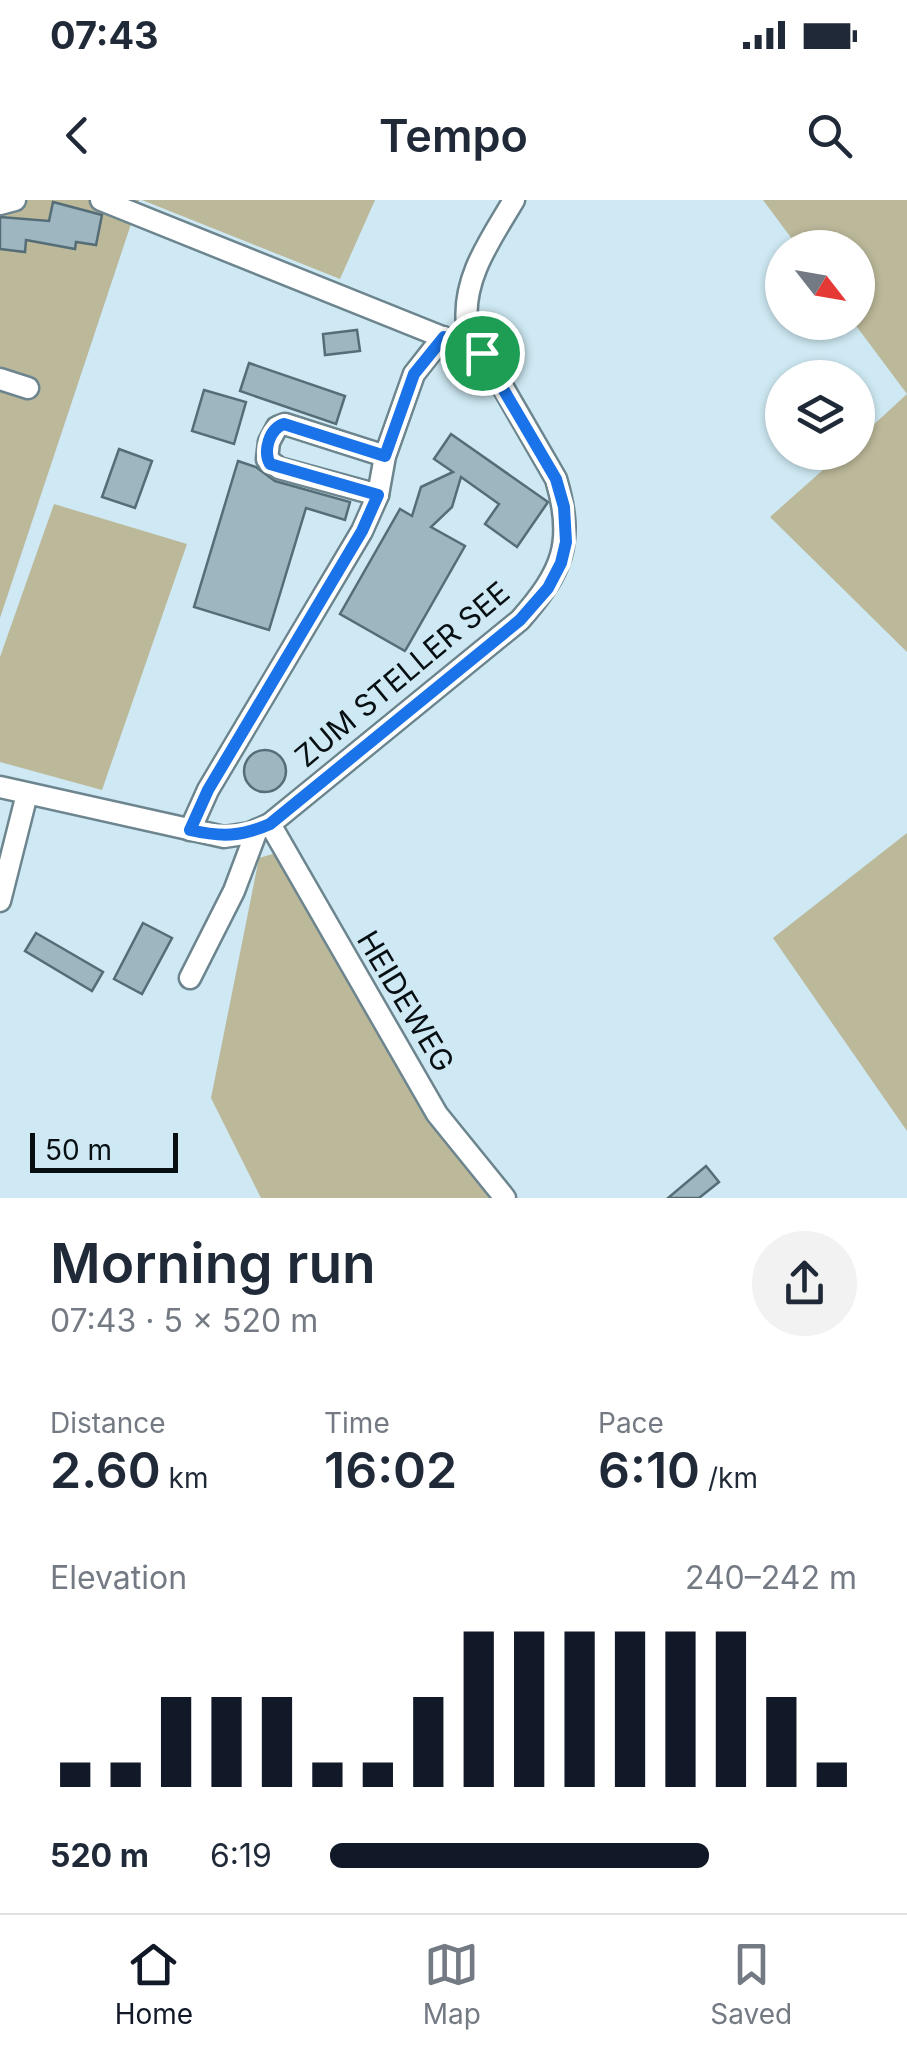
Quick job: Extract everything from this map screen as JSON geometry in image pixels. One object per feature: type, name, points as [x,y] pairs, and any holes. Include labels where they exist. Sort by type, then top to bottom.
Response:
[{"type":"street","points":[[0,204],[15,200]]},
{"type":"street","points":[[101,200],[482,353]]},
{"type":"street","name":"ZUM STELLER SEE","points":[[264,827],[520,620],[548,588],[561,563],[566,542],[564,507],[556,479],[467,325],[465,305],[476,267],[514,200]]},
{"type":"street","points":[[190,830],[208,790],[362,531],[378,495],[385,456],[414,374],[444,337]]},
{"type":"street","points":[[0,380],[28,388]]},
{"type":"street","points":[[378,495],[270,464],[267,450],[274,432],[284,424],[385,456]]},
{"type":"street","points":[[0,788],[224,838],[264,827]]},
{"type":"street","points":[[0,901],[27,794]]},
{"type":"street","points":[[190,978],[264,827]]},
{"type":"street","name":"HEIDEWEG","points":[[264,827],[438,1114],[505,1198]]},
{"type":"shaded area","points":[[0,200],[139,200],[0,618]]},
{"type":"shaded area","points":[[142,200],[375,200],[340,279]]},
{"type":"shaded area","points":[[763,200],[907,200],[907,394],[867,340],[875,340],[875,230],[785,230]]},
{"type":"shaded area","points":[[907,394],[907,652],[770,517],[823,470],[875,470],[875,423]]},
{"type":"shaded area","points":[[54,504],[187,544],[102,790],[0,762],[0,657]]},
{"type":"shaded area","points":[[907,833],[907,1131],[773,938]]},
{"type":"shaded area","points":[[276,853],[426,1119],[491,1198],[261,1198],[211,1098],[259,858]]},
{"type":"building","points":[[53,202],[102,215],[96,245],[76,242],[75,249],[26,240],[25,252],[0,249],[0,217],[49,221]]},
{"type":"building","points":[[357,330],[360,351],[325,355],[323,334]]},
{"type":"building","points":[[249,363],[345,396],[336,424],[240,391]]},
{"type":"building","points":[[204,390],[246,402],[234,444],[192,431]]},
{"type":"building","points":[[451,434],[548,502],[517,547],[485,524],[499,504],[461,477],[452,507],[431,527],[465,546],[405,651],[340,614],[400,509],[412,516],[421,487],[453,472],[434,459]]},
{"type":"building","points":[[119,449],[152,461],[135,508],[102,497]]},
{"type":"building","points":[[238,461],[256,467],[275,481],[350,502],[345,520],[306,508],[269,630],[194,607]]},
{"type":"building","points":[[265,750],[280,756],[286,771],[280,786],[265,792],[250,786],[244,771],[250,756]]},
{"type":"building","points":[[143,923],[172,938],[142,994],[114,979]]},
{"type":"building","points":[[36,933],[103,972],[92,991],[25,951]]},
{"type":"building","points":[[706,1166],[719,1182],[699,1198],[668,1198]]},
{"type":"route","points":[[444,337],[482,353],[556,479],[564,507],[566,542],[548,588],[520,620],[270,824],[250,834],[224,838],[190,830],[208,790],[310,612],[362,531],[378,495],[270,464],[268,442],[274,432],[284,424],[385,456],[414,374],[444,337]]}]
